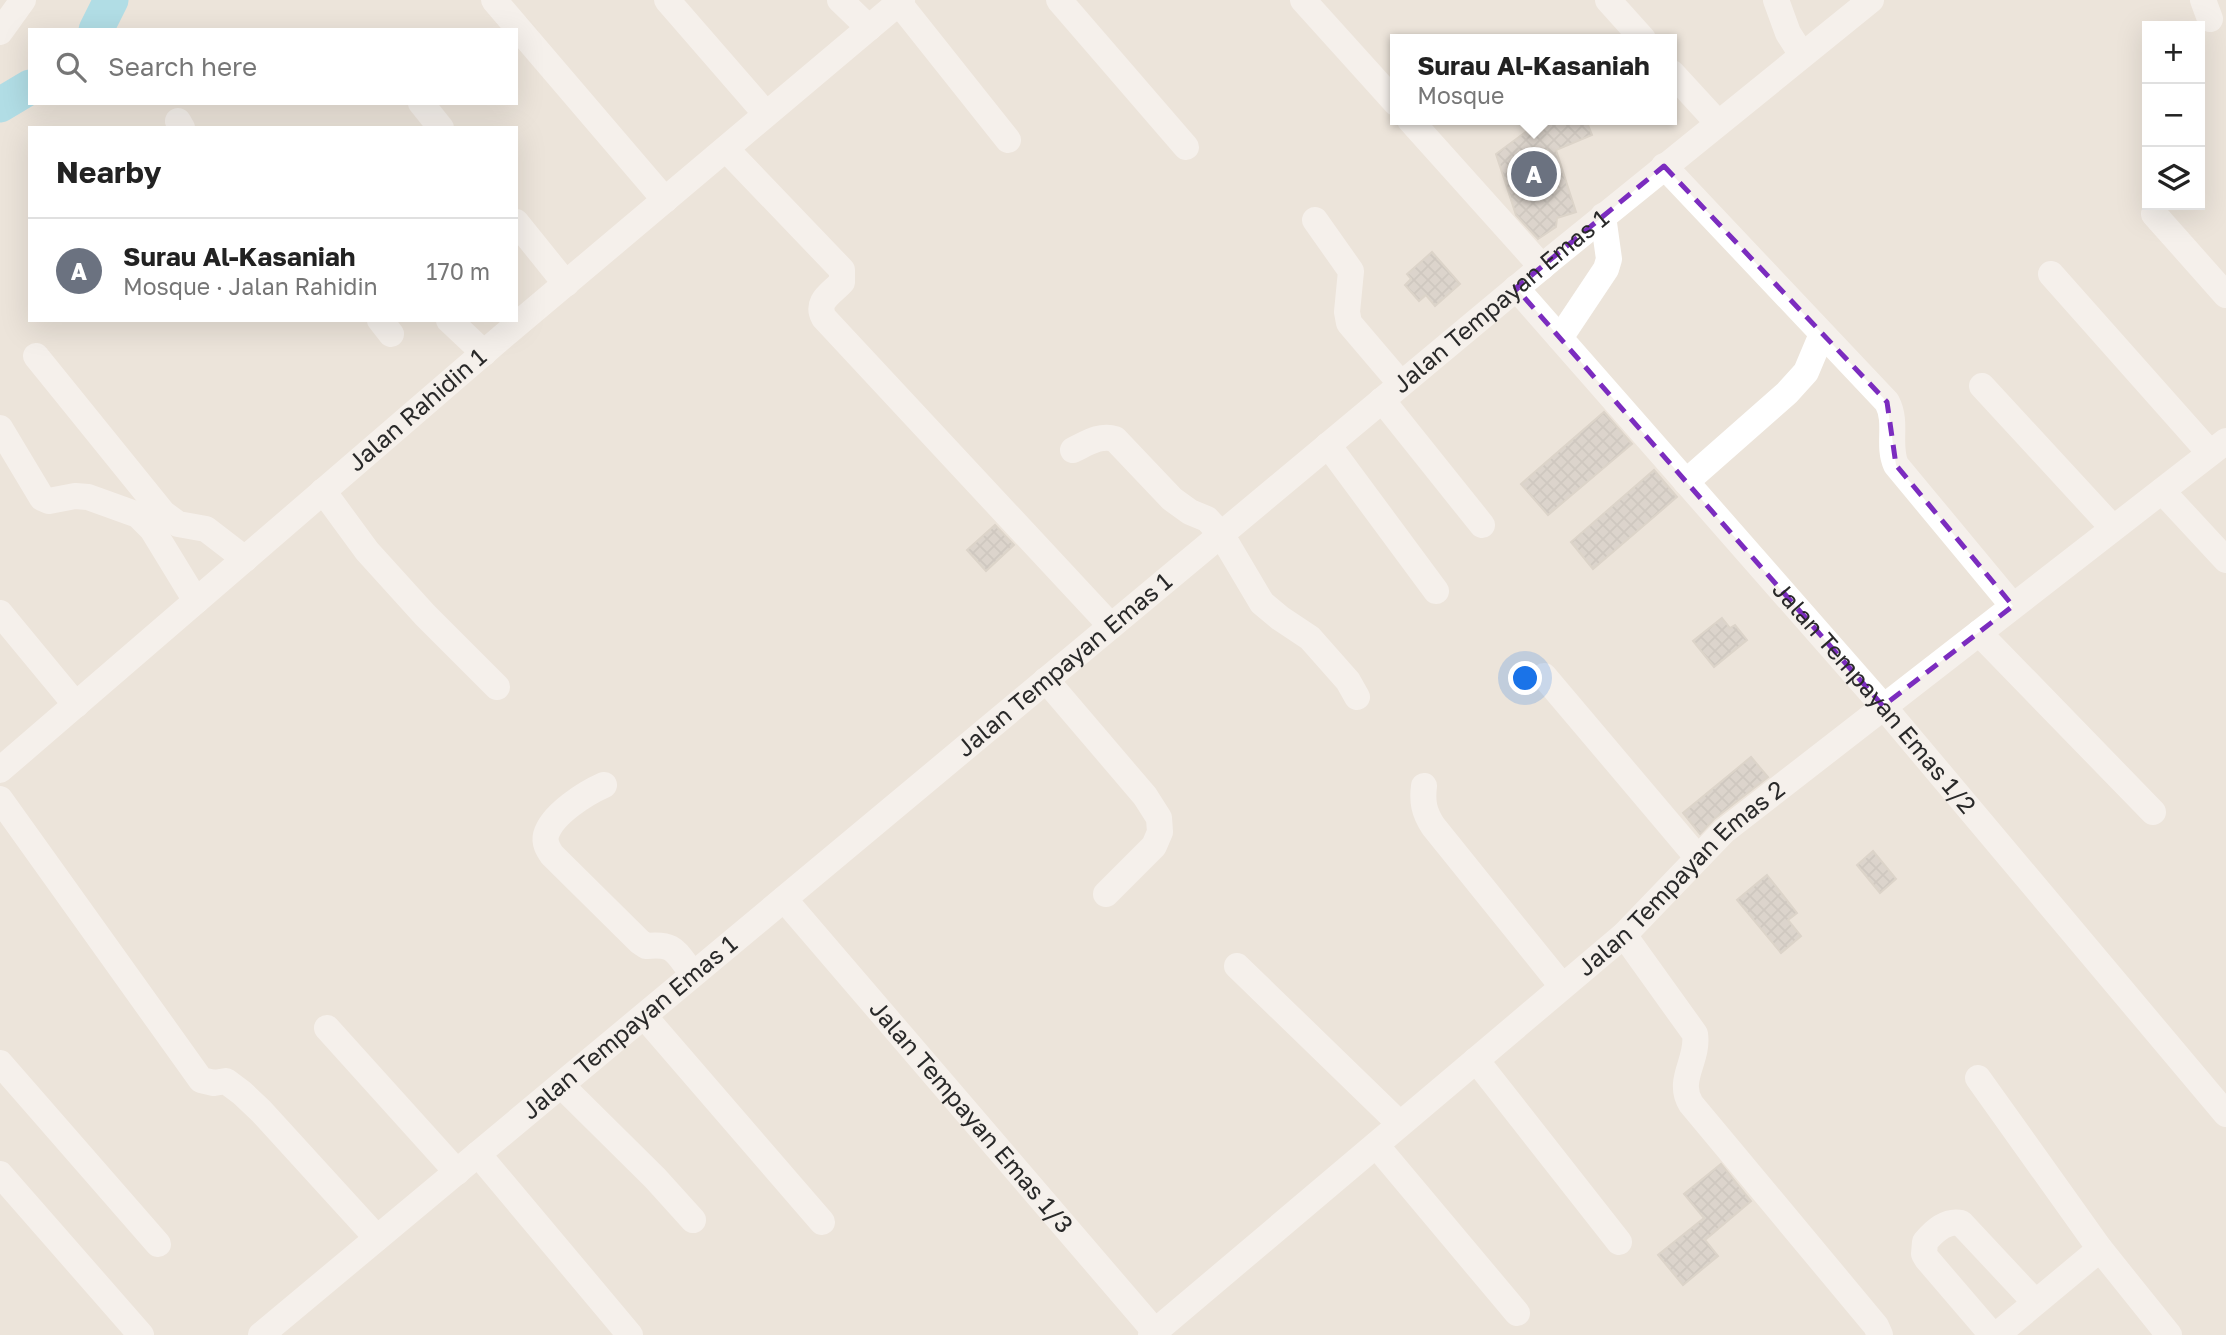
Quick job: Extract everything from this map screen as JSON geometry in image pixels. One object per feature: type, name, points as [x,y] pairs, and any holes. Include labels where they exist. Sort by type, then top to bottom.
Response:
[{"type":"street","points":[[0,32],[23,0]]},
{"type":"street","points":[[494,0],[518,28]]},
{"type":"street","points":[[667,0],[766,114]]},
{"type":"street","points":[[840,0],[869,28]]},
{"type":"street","points":[[1059,0],[1186,147]]},
{"type":"street","points":[[1608,0],[1639,34]]},
{"type":"street","points":[[1776,0],[1788,33],[1802,55]]},
{"type":"street","name":"Jalan Tempayan Emas 1","points":[[270,1332],[377,1238],[1516,288],[1871,0]]},
{"type":"street","points":[[901,1],[1008,140]]},
{"type":"street","name":"Jalan Rahidin 1","points":[[5,756],[76,705],[484,353],[901,1]]},
{"type":"street","points":[[1313,3],[1390,96]]},
{"type":"street","points":[[518,28],[665,200]]},
{"type":"street","points":[[1677,79],[1718,124]]},
{"type":"street","points":[[423,105],[439,126]]},
{"type":"street","points":[[1414,125],[1542,267]]},
{"type":"street","points":[[726,149],[842,270],[842,282],[820,307],[824,318],[1111,626]]},
{"type":"street","points":[[1664,166],[1887,402],[1893,417],[1893,457],[1896,465],[2012,606]]},
{"type":"street","points":[[2154,214],[2226,295]]},
{"type":"street","points":[[1560,338],[1606,269],[1609,259],[1603,216]]},
{"type":"street","points":[[1315,220],[1351,271],[1347,312],[1349,323],[1392,392],[1482,524]]},
{"type":"street","points":[[518,224],[566,284]]},
{"type":"street","points":[[2051,274],[2218,447]]},
{"type":"street","name":"Jalan Tempayan Emas 1/2","points":[[1516,288],[1883,706],[2226,1114]]},
{"type":"street","points":[[451,322],[484,353]]},
{"type":"street","points":[[1686,482],[1787,393],[1805,372],[1822,334]]},
{"type":"street","points":[[36,356],[163,513],[178,524],[206,529],[244,559]]},
{"type":"street","points":[[1982,386],[2113,528]]},
{"type":"street","points":[[0,428],[43,498],[49,502],[75,496],[89,497],[138,515],[152,529],[196,601]]},
{"type":"street","points":[[1073,450],[1107,436],[1115,439],[1172,499],[1190,512],[1207,519],[1221,534],[1262,603],[1310,638],[1348,681],[1357,697]]},
{"type":"street","points":[[1328,445],[1436,591]]},
{"type":"street","name":"Jalan Tempayan Emas 2","points":[[1155,1334],[1623,935],[1724,831],[2218,447]]},
{"type":"street","points":[[323,491],[367,551],[497,687]]},
{"type":"street","points":[[2162,491],[2226,560]]},
{"type":"street","points":[[0,613],[76,705]]},
{"type":"street","points":[[1979,633],[2153,812]]},
{"type":"street","points":[[1544,676],[1698,858]]},
{"type":"street","points":[[1046,680],[1145,796],[1159,818],[1160,832],[1154,846],[1106,894]]},
{"type":"street","points":[[604,785],[587,793],[562,814],[546,835],[546,845],[552,855],[640,942],[646,946],[663,944],[670,947],[693,974]]},
{"type":"street","points":[[1424,786],[1422,800],[1425,814],[1433,826],[1562,986]]},
{"type":"street","points":[[0,799],[201,1080],[214,1083],[226,1081],[242,1093],[377,1238]]},
{"type":"street","name":"Jalan Tempayan Emas 1/3","points":[[784,899],[1155,1334]]},
{"type":"street","points":[[1623,935],[1695,1034],[1695,1051],[1684,1087],[1690,1104],[1876,1326],[1880,1335]]},
{"type":"street","points":[[1237,966],[1400,1124]]},
{"type":"street","points":[[644,1016],[822,1222]]},
{"type":"street","points":[[327,1028],[457,1172]]},
{"type":"street","points":[[1476,1060],[1619,1242]]},
{"type":"street","points":[[0,1063],[159,1244]]},
{"type":"street","points":[[1978,1078],[2100,1249],[2169,1335]]},
{"type":"street","points":[[561,1085],[655,1178],[693,1220]]},
{"type":"street","points":[[1376,1145],[1517,1312]]},
{"type":"street","points":[[478,1154],[630,1335]]},
{"type":"street","points":[[0,1174],[141,1335]]},
{"type":"street","points":[[2035,1302],[2100,1249]]},
{"type":"highlighted area","points":[[1664,166],[1887,402],[1896,465],[2013,606],[1883,706],[1516,288]]},
{"type":"building","points":[[1535,125],[1588,125],[1592,135],[1556,150],[1576,212],[1557,218],[1556,227],[1538,239],[1516,215],[1496,154]]},
{"type":"building","points":[[1432,252],[1460,284],[1435,306],[1426,295],[1419,301],[1405,285],[1411,279],[1407,274]]},
{"type":"building","points":[[1604,412],[1632,444],[1548,515],[1521,484]]},
{"type":"building","points":[[1654,470],[1677,497],[1593,569],[1571,542]]},
{"type":"building","points":[[995,525],[1014,545],[986,571],[967,550]]},
{"type":"building","points":[[1722,618],[1730,628],[1735,625],[1747,640],[1714,667],[1693,641]]},
{"type":"building","points":[[1751,757],[1768,777],[1714,819],[1700,834],[1683,813]]},
{"type":"building","points":[[1873,851],[1896,879],[1880,893],[1857,865]]},
{"type":"building","points":[[1767,875],[1797,913],[1788,920],[1801,936],[1781,953],[1737,900]]},
{"type":"building","points":[[1721,1164],[1751,1201],[1705,1240],[1718,1256],[1683,1285],[1658,1255],[1704,1218],[1684,1194]]},
{"type":"waterway","points":[[97,28],[111,0]]},
{"type":"waterway","points":[[0,105],[28,88]]},
{"type":"place","name":"Surau Al-Kasaniah","points":[[1534,174]]}]
